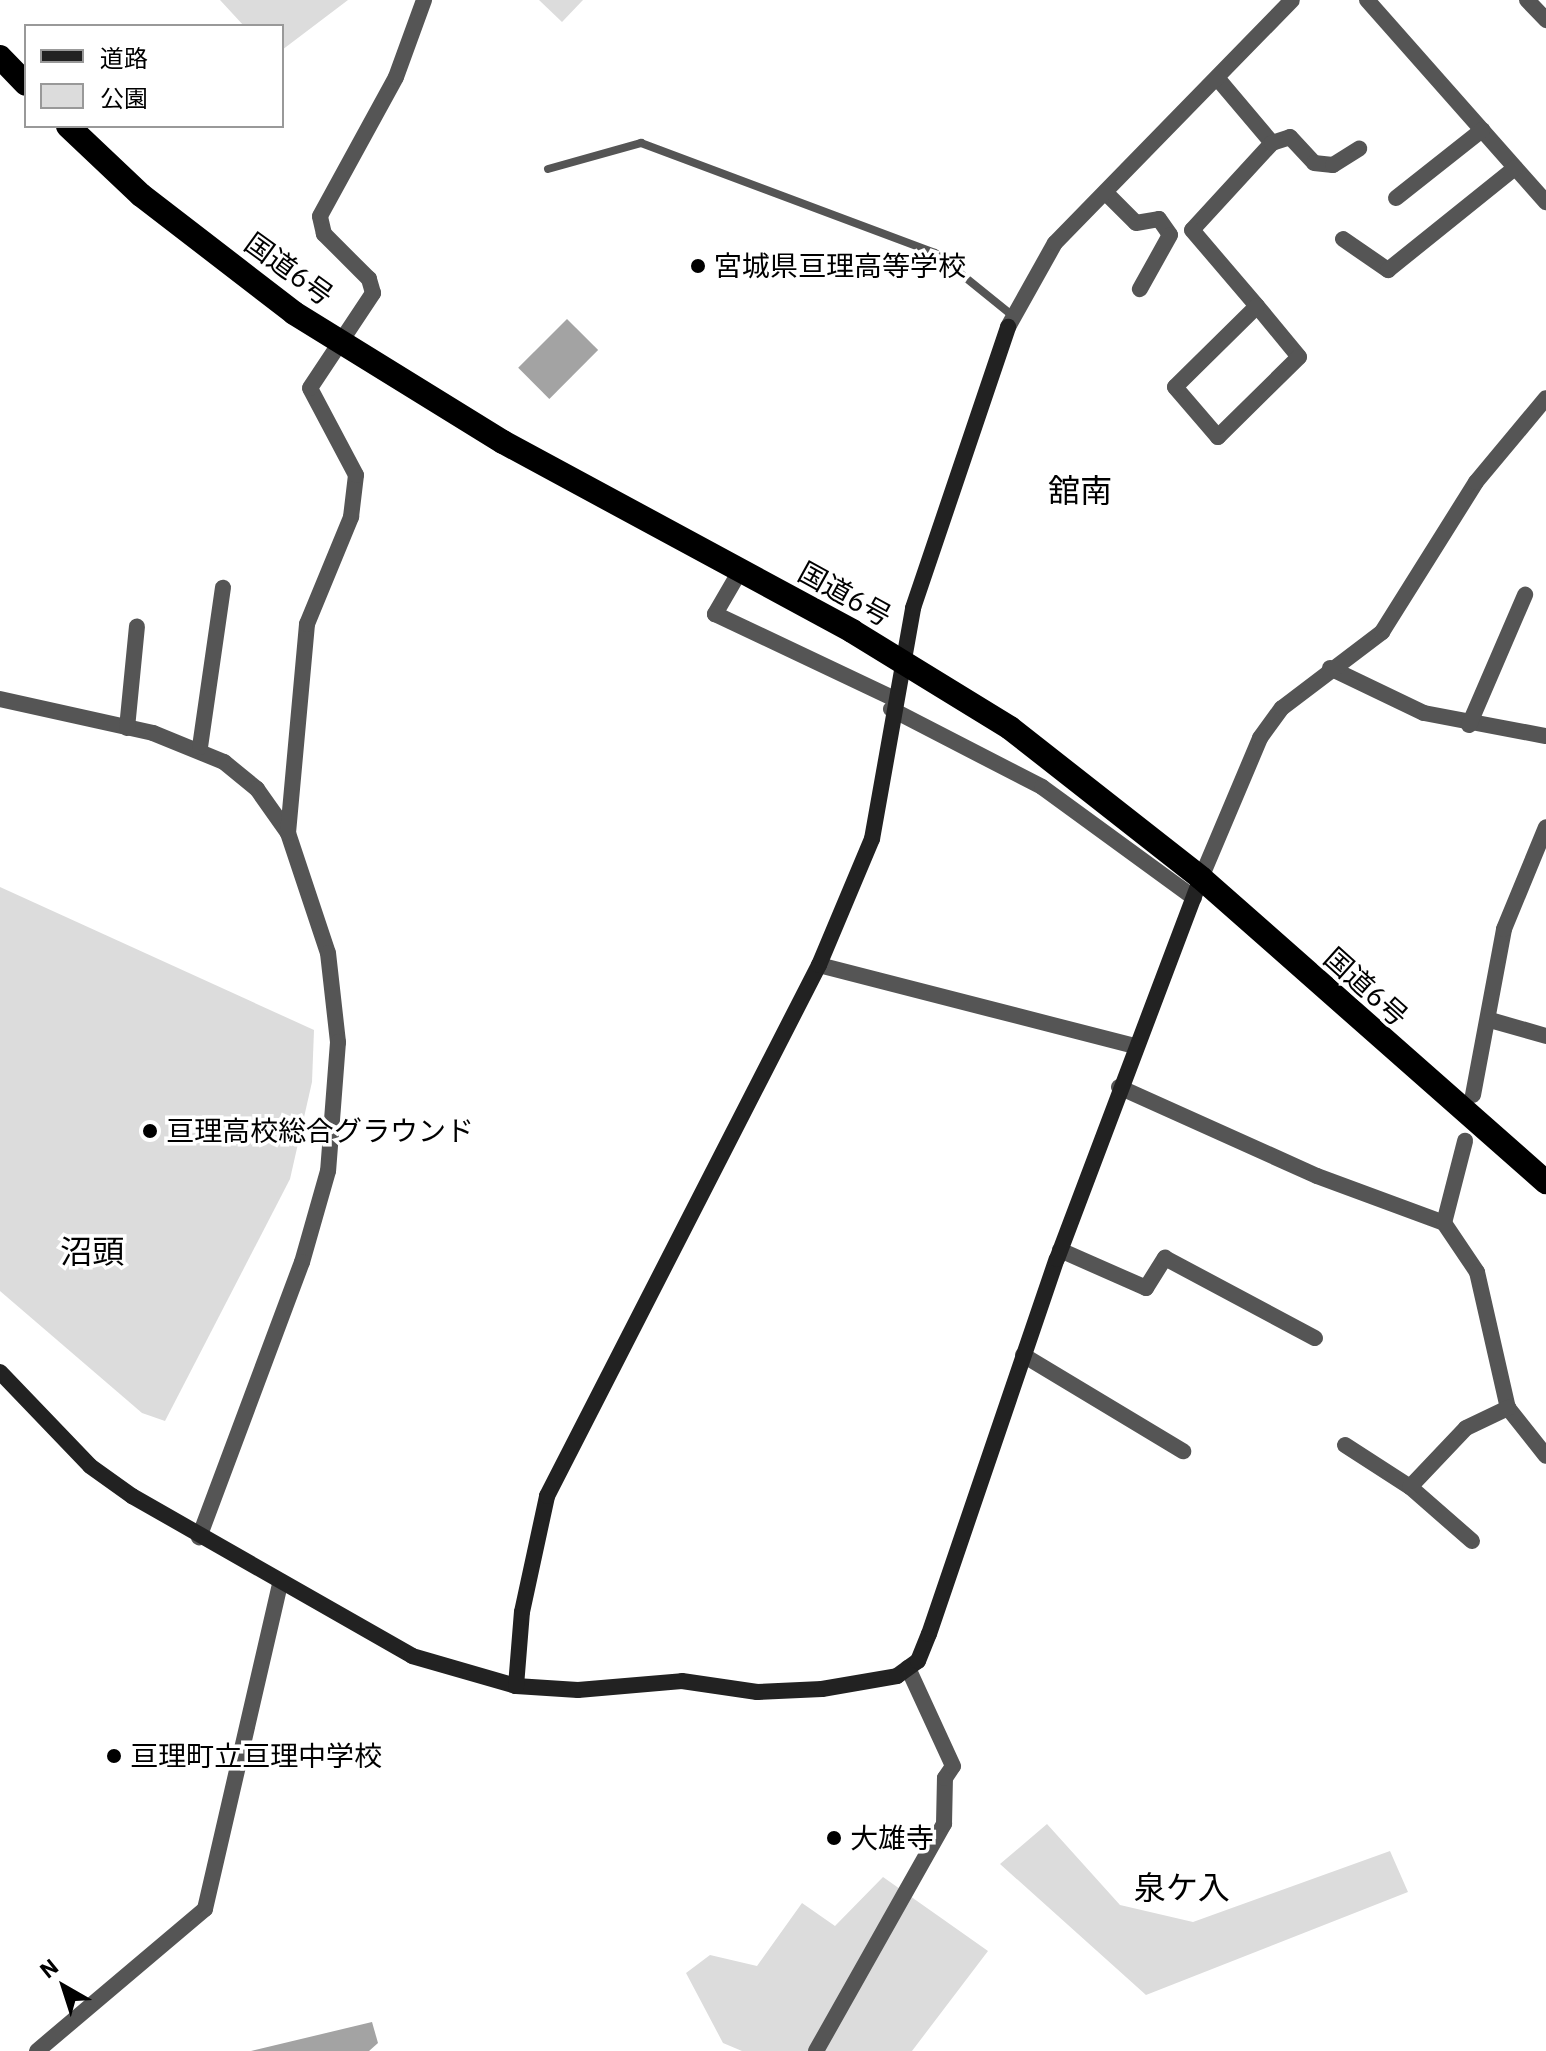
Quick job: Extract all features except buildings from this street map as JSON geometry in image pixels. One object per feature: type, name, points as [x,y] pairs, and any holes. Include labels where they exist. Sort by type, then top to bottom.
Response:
[{"type":"highway","points":[[0,57],[24,82]]},
{"type":"highway","name":"国道6号","points":[[70,128],[141,195],[294,313],[503,442],[933,678],[1117,807],[1197,888],[1546,1182]]},
{"type":"street","points":[[288,833],[307,624],[351,517],[356,475],[310,388],[373,293],[369,279],[324,234],[320,216],[396,77],[424,0]]},
{"type":"street","points":[[516,1686],[522,1612],[547,1496],[819,965],[872,839],[892,704],[913,608],[1011,322],[1039,265],[1292,0]]},
{"type":"street","points":[[1367,0],[1546,202]]},
{"type":"street","points":[[1527,0],[1546,20]]},
{"type":"street","points":[[1218,79],[1272,143]]},
{"type":"street","points":[[1396,198],[1482,130]]},
{"type":"street","points":[[1257,306],[1175,387],[1218,437],[1299,357],[1257,306],[1192,230],[1272,143],[1290,137],[1314,163],[1333,165],[1359,149]]},
{"type":"street","points":[[1343,239],[1388,270],[1515,168]]},
{"type":"street","points":[[1106,193],[1136,223],[1159,219],[1170,235],[1140,289]]},
{"type":"street","points":[[0,1372],[90,1466],[199,1537],[412,1656],[516,1686],[578,1690],[682,1681],[796,1690],[908,1668],[929,1634],[1023,1355],[1119,1087],[1260,738],[1330,668],[1382,632],[1476,482],[1546,398]]},
{"type":"street","points":[[740,571],[715,614],[892,704],[1042,787],[1197,888]]},
{"type":"street","points":[[200,747],[223,588]]},
{"type":"street","points":[[1469,725],[1525,595]]},
{"type":"street","points":[[127,728],[137,626]]},
{"type":"street","points":[[1330,668],[1424,713],[1469,725],[1546,736]]},
{"type":"street","points":[[0,699],[200,747],[257,789],[288,833],[328,953],[338,1042],[328,1171],[302,1262],[199,1537]]},
{"type":"street","points":[[1473,1095],[1490,1020],[1504,929],[1545,832]]},
{"type":"street","points":[[819,965],[1135,1046]]},
{"type":"street","points":[[1490,1020],[1546,1036]]},
{"type":"street","points":[[1119,1087],[1317,1176],[1444,1223],[1477,1272],[1508,1408],[1546,1456]]},
{"type":"street","points":[[1444,1223],[1465,1141]]},
{"type":"street","points":[[1060,1250],[1146,1288],[1165,1258],[1315,1338]]},
{"type":"street","points":[[1023,1355],[1183,1451]]},
{"type":"street","points":[[1410,1487],[1466,1428],[1508,1408]]},
{"type":"street","points":[[1345,1445],[1410,1487],[1472,1541]]},
{"type":"street","points":[[37,2051],[205,1909],[280,1584]]},
{"type":"street","points":[[816,2051],[944,1824],[945,1778],[953,1766],[908,1668]]},
{"type":"lane","points":[[548,169],[641,143],[935,253],[1011,322]]},
{"type":"green space","points":[[220,0],[348,0],[284,48],[284,24],[242,24]]},
{"type":"green space","points":[[539,0],[583,0],[562,22]]},
{"type":"green space","name":"亘理高校総合グラウンド","points":[[0,887],[314,1030],[312,1082],[290,1179],[165,1421],[142,1413],[0,1291]]},
{"type":"green space","points":[[1047,1824],[1120,1905],[1193,1922],[1390,1851],[1408,1892],[1146,1995],[1000,1864]]},
{"type":"green space","points":[[883,1877],[988,1951],[912,2051],[742,2051],[723,2043],[686,1973],[710,1955],[757,1966],[802,1903],[835,1926]]},
{"type":"shaded area","points":[[567,319],[598,350],[549,399],[518,368]]},
{"type":"shaded area","points":[[372,2022],[378,2043],[369,2051],[251,2051]]},
{"type":"place","name":"宮城県亘理高等学校","points":[[698,266]]},
{"type":"place","name":"亘理高校総合グラウンド","points":[[150,1131]]},
{"type":"place","name":"亘理町立亘理中学校","points":[[114,1756]]},
{"type":"place","name":"大雄寺","points":[[834,1838]]},
{"type":"district","name":"舘南","points":[[1080,490]]},
{"type":"district","name":"沼頭","points":[[92,1251]]},
{"type":"district","name":"泉ケ入","points":[[1182,1887]]}]
